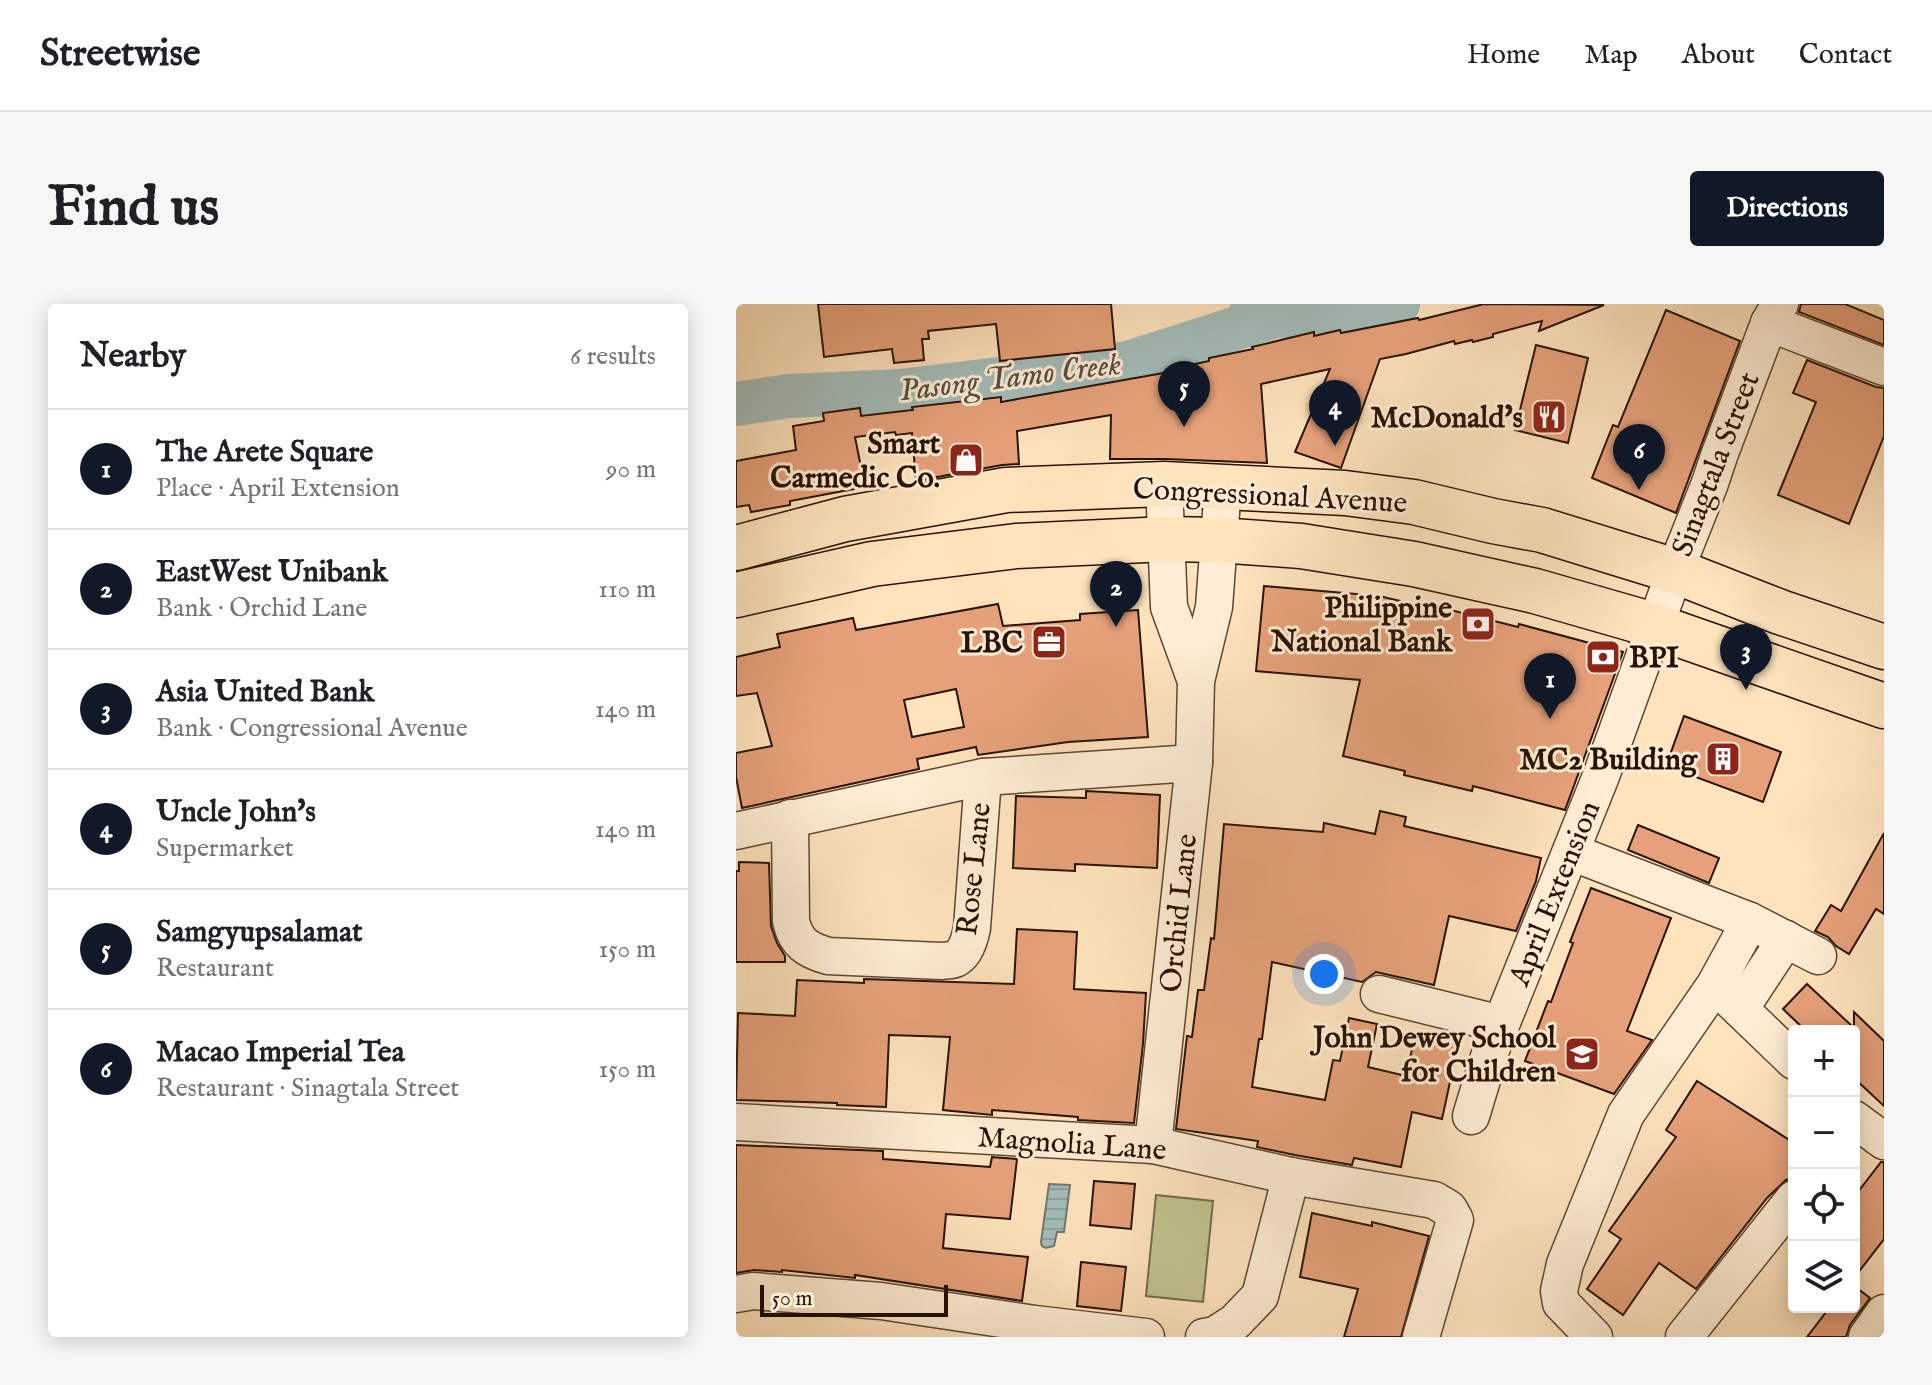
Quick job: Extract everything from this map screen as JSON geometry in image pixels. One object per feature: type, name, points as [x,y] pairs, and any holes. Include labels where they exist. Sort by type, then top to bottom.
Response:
[{"type":"main road","name":"Congressional Avenue","points":[[736,548],[845,519],[1006,490],[1164,484],[1345,493],[1414,502],[1542,530],[1675,571],[1780,612],[1884,647]]},
{"type":"main road","name":"Congressional Avenue","points":[[736,595],[872,564],[1016,546],[1167,539],[1301,546],[1414,564],[1535,591],[1655,626],[1884,706]]},
{"type":"street","points":[[1774,313],[1884,367]]},
{"type":"street","name":"Sinagtala Street","points":[[1655,626],[1774,313]]},
{"type":"street","name":"Orchid Lane","points":[[1164,484],[1169,607],[1196,681]]},
{"type":"street","name":"Orchid Lane","points":[[1153,1145],[1194,763],[1196,681],[1214,607],[1223,486]]},
{"type":"street","name":"April Extension","points":[[1471,1116],[1501,1024],[1601,776],[1655,626]]},
{"type":"street","points":[[736,831],[983,777],[1194,763]]},
{"type":"street","name":"Rose Lane","points":[[790,818],[791,921],[795,935],[805,945],[828,956],[955,959],[963,952],[972,928],[983,777]]},
{"type":"street","points":[[1571,852],[1750,921],[1818,956]]},
{"type":"street","points":[[1728,997],[1750,921]]},
{"type":"street","points":[[1594,1337],[1561,1303],[1559,1291],[1565,1264],[1626,1114],[1728,997],[1786,939]]},
{"type":"street","points":[[1379,994],[1501,1024]]},
{"type":"street","points":[[1728,997],[1788,1055]]},
{"type":"street","name":"Magnolia Lane","points":[[736,1122],[1153,1145],[1291,1176],[1434,1200],[1449,1209],[1455,1220],[1421,1337]]},
{"type":"street","points":[[1204,1337],[1215,1335],[1235,1322],[1260,1296],[1291,1176]]},
{"type":"street","points":[[1684,1337],[1788,1207]]},
{"type":"street","points":[[736,1294],[753,1291],[881,1301],[1146,1337]]},
{"type":"street","points":[[1867,1337],[1884,1313]]},
{"type":"green space","points":[[1156,1195],[1213,1201],[1203,1302],[1146,1296]]},
{"type":"water","points":[[1049,1184],[1070,1185],[1064,1232],[1057,1232],[1054,1246],[1046,1248],[1041,1242]]},
{"type":"building","points":[[818,304],[1111,304],[1115,349],[1000,361],[996,324],[928,331],[929,339],[922,339],[924,360],[894,363],[892,349],[824,357]]},
{"type":"building","points":[[1484,304],[1604,305],[1539,331],[1542,321],[1473,342],[1455,344],[1454,341],[1380,359],[1341,468],[1295,452],[1330,369],[1261,384],[1267,463],[1110,459],[1111,415],[1017,431],[1019,464],[916,481],[912,433],[896,435],[895,432],[855,437],[865,487],[751,512],[749,505],[736,507],[736,461],[796,450],[793,426],[824,421],[823,413],[860,408],[861,416],[1001,397],[1001,402],[1169,372],[1209,361],[1209,358],[1314,332],[1314,336],[1340,330],[1341,333],[1419,320]]},
{"type":"building","points":[[1801,304],[1845,304],[1884,320],[1884,345],[1799,312]]},
{"type":"building","points":[[1666,310],[1740,341],[1676,513],[1592,478],[1613,425],[1618,427]]},
{"type":"building","points":[[1536,345],[1588,358],[1568,443],[1515,430]]},
{"type":"building","points":[[1807,360],[1884,388],[1884,436],[1849,524],[1778,495],[1816,402],[1793,393]]},
{"type":"building","points":[[1264,586],[1379,596],[1518,627],[1519,624],[1623,652],[1565,810],[1473,786],[1472,791],[1404,775],[1405,771],[1343,756],[1360,680],[1256,671]]},
{"type":"building","points":[[998,604],[1003,626],[1080,620],[1080,614],[1138,610],[1148,737],[1068,742],[978,755],[976,747],[917,759],[919,769],[742,808],[736,777],[736,753],[772,746],[757,693],[736,696],[736,657],[780,647],[777,634],[853,618],[856,630]],"holes":[[[956,689],[964,727],[912,737],[904,700]]]},
{"type":"building","name":"MC2 Building","points":[[1684,716],[1781,752],[1763,802],[1666,766]]},
{"type":"building","points":[[1086,791],[1160,795],[1157,868],[1075,864],[1075,871],[1013,868],[1016,796],[1086,798]]},
{"type":"building","points":[[1380,811],[1406,817],[1404,826],[1541,858],[1536,881],[1516,931],[1449,916],[1434,985],[1376,972],[1362,982],[1272,962],[1252,1087],[1325,1100],[1333,1060],[1340,1061],[1349,1018],[1377,1024],[1368,1067],[1406,1076],[1415,1036],[1458,1045],[1442,1119],[1412,1112],[1401,1167],[1354,1158],[1352,1165],[1257,1147],[1258,1141],[1176,1129],[1187,1036],[1192,1037],[1198,990],[1204,990],[1211,938],[1214,939],[1224,824],[1323,832],[1324,823],[1375,834]]},
{"type":"building","points":[[1638,825],[1719,858],[1709,883],[1628,850]]},
{"type":"building","points":[[1884,833],[1884,914],[1876,909],[1849,954],[1815,931],[1831,905],[1841,911]]},
{"type":"building","points":[[739,862],[769,863],[771,926],[785,962],[736,962],[736,871],[739,871]]},
{"type":"building","points":[[1591,888],[1671,918],[1627,1031],[1652,1040],[1614,1094],[1525,1061],[1548,1001],[1551,1002]]},
{"type":"building","points":[[1017,929],[1077,932],[1074,989],[1146,993],[1134,1123],[992,1110],[992,1115],[943,1110],[950,1037],[889,1035],[886,1107],[736,1100],[738,1013],[795,1016],[797,980],[1014,984]]},
{"type":"building","points":[[1807,984],[1851,1025],[1800,1025],[1783,1009]]},
{"type":"building","points":[[1854,1012],[1884,1041],[1884,1106],[1860,1084],[1860,1025],[1854,1025]]},
{"type":"building","points":[[1697,1081],[1788,1139],[1788,1180],[1767,1198],[1696,1289],[1659,1263],[1623,1315],[1587,1289],[1621,1239],[1609,1231],[1676,1137],[1666,1130]]},
{"type":"building","points":[[736,1145],[883,1151],[883,1159],[990,1167],[992,1157],[1017,1159],[1010,1219],[946,1214],[943,1248],[1028,1257],[1022,1301],[855,1275],[855,1278],[782,1270],[736,1273]]},
{"type":"building","points":[[1884,1162],[1884,1239],[1860,1270],[1860,1241],[1860,1189]]},
{"type":"building","points":[[1094,1181],[1135,1184],[1131,1229],[1090,1225]]},
{"type":"building","points":[[1312,1213],[1372,1226],[1372,1222],[1429,1236],[1401,1337],[1344,1337],[1358,1289],[1300,1277]]},
{"type":"building","points":[[1081,1262],[1126,1267],[1121,1311],[1077,1306]]},
{"type":"building","points":[[1860,1290],[1870,1298],[1860,1312]]},
{"type":"building","points":[[1825,1313],[1859,1313],[1846,1337],[1807,1337]]},
{"type":"waterway","points":[[1252,308],[1290,317],[1321,317],[1398,304]]},
{"type":"waterway","name":"Pasong Tamo Creek","points":[[736,404],[789,396],[901,391],[1128,363],[1278,315]]},
{"type":"place","name":"McDonald's","points":[[1549,417]]},
{"type":"place","name":"Samgyupsalamat","points":[[1184,427]]},
{"type":"place","name":"Uncle John's","points":[[1335,446]]},
{"type":"place","name":"Smart Carmedic Co.","points":[[966,460]]},
{"type":"place","name":"Macao Imperial Tea","points":[[1639,490]]},
{"type":"place","name":"Philippine National Bank","points":[[1478,624]]},
{"type":"place","name":"EastWest Unibank","points":[[1116,627]]},
{"type":"place","name":"LBC","points":[[1049,642]]},
{"type":"place","name":"BPI","points":[[1603,657]]},
{"type":"place","name":"Asia United Bank","points":[[1746,690]]},
{"type":"place","name":"The Arete Square","points":[[1550,719]]},
{"type":"place","name":"MC2 Building","points":[[1723,759]]},
{"type":"place","name":"John Dewey School for Children","points":[[1582,1054]]}]
